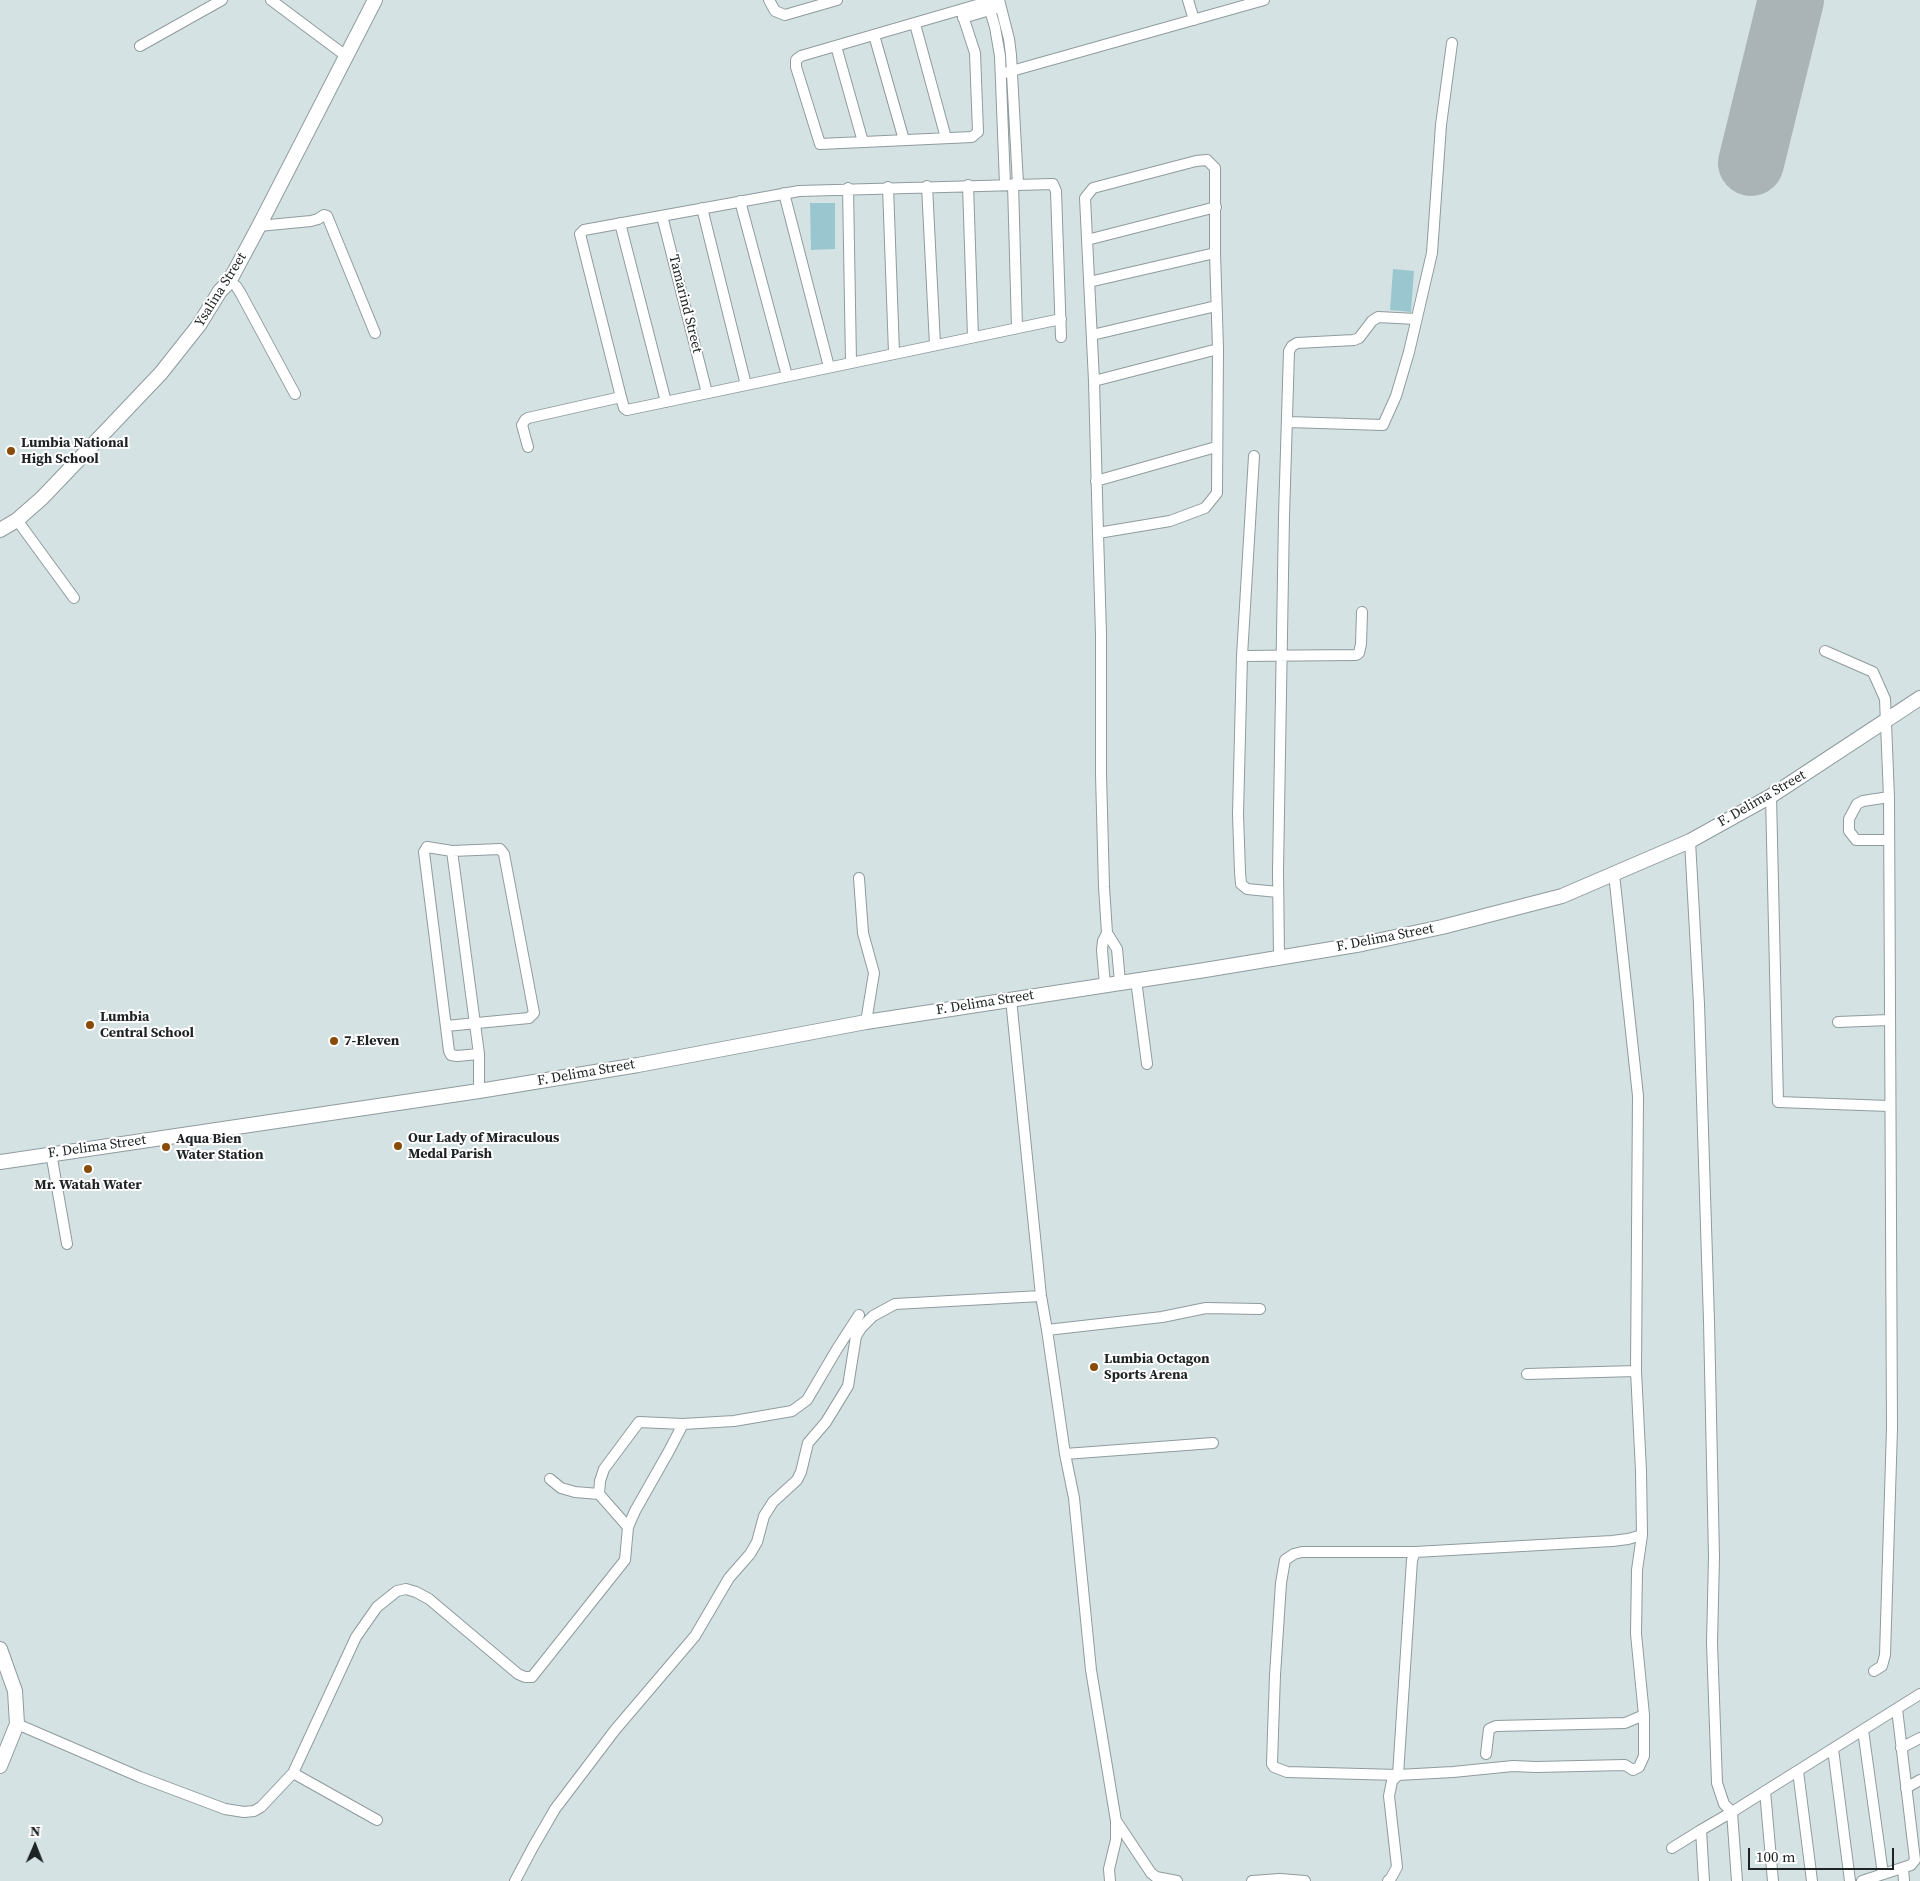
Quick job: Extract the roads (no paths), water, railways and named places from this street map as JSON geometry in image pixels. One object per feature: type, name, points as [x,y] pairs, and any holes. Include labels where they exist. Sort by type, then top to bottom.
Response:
[{"type":"street","points":[[140,46],[222,0]]},
{"type":"street","points":[[271,0],[346,56]]},
{"type":"street","name":"Ysalina Street","points":[[0,530],[17,520],[42,498],[133,404],[199,325],[220,291],[229,282],[375,0]]},
{"type":"street","points":[[769,0],[775,11],[785,15],[837,0]]},
{"type":"street","points":[[1188,0],[1194,20]]},
{"type":"street","points":[[1001,74],[1194,20],[1234,4],[1264,0]]},
{"type":"street","points":[[962,14],[975,53],[978,132],[972,137],[820,144],[796,67],[796,60],[801,56],[915,24],[962,14],[993,3]]},
{"type":"street","points":[[993,3],[1009,39],[1012,72],[1017,164],[1012,184],[1017,328]]},
{"type":"street","points":[[993,3],[1001,74],[1004,164],[1012,184]]},
{"type":"street","points":[[915,24],[946,138]]},
{"type":"street","points":[[874,35],[904,140]]},
{"type":"street","points":[[1288,422],[1383,425],[1396,396],[1432,253],[1441,125],[1452,42]]},
{"type":"street","points":[[836,46],[863,142]]},
{"type":"street","points":[[1098,533],[1170,521],[1205,508],[1217,493],[1218,349],[1215,168],[1207,160],[1196,161],[1093,188],[1085,198],[1094,381],[1098,533],[1100,774],[1108,933],[1117,949],[1120,982]]},
{"type":"street","points":[[1004,164],[1017,164]]},
{"type":"street","points":[[1061,319],[627,410],[624,408],[580,234],[584,230],[800,190],[1053,184],[1056,187],[1061,319],[1061,337]]},
{"type":"street","points":[[968,185],[973,337]]},
{"type":"street","points":[[928,186],[935,345]]},
{"type":"street","points":[[888,187],[894,353]]},
{"type":"street","points":[[848,188],[851,362]]},
{"type":"street","points":[[784,193],[829,367]]},
{"type":"street","points":[[740,201],[787,376]]},
{"type":"street","points":[[1087,240],[1216,207]]},
{"type":"street","points":[[702,208],[746,385]]},
{"type":"street","points":[[259,226],[311,221],[324,215],[327,216],[374,333]]},
{"type":"street","name":"Tamarind Street","points":[[662,216],[707,393]]},
{"type":"street","points":[[620,224],[666,402]]},
{"type":"street","points":[[1089,282],[1215,253]]},
{"type":"street","points":[[229,282],[236,286],[241,294],[294,394]]},
{"type":"street","points":[[1092,335],[1216,306]]},
{"type":"street","points":[[1279,958],[1278,892],[1288,358],[1292,346],[1304,342],[1354,340],[1359,338],[1372,321],[1378,317],[1416,319]]},
{"type":"street","points":[[1094,381],[1218,349]]},
{"type":"street","points":[[528,447],[522,425],[528,418],[621,396]]},
{"type":"street","points":[[1096,481],[1216,446]]},
{"type":"street","points":[[1254,456],[1242,656],[1238,814],[1241,884],[1247,889],[1254,891],[1278,892]]},
{"type":"street","points":[[17,520],[74,598]]},
{"type":"street","points":[[1242,656],[1356,655],[1359,653],[1362,644],[1362,612]]},
{"type":"street","points":[[1825,650],[1873,672],[1884,700],[1889,797],[1892,1428],[1885,1655],[1882,1666],[1874,1671]]},
{"type":"street","name":"F. Delima Street","points":[[0,1162],[479,1091],[866,1022],[1362,944],[1470,920],[1562,896],[1690,840],[1770,796],[1920,698]]},
{"type":"street","points":[[1770,796],[1778,1102],[1889,1106]]},
{"type":"street","points":[[1889,797],[1863,801],[1857,804],[1849,819],[1849,831],[1856,840],[1889,840]]},
{"type":"street","points":[[1690,840],[1699,1004],[1709,1321],[1714,1557],[1712,1643],[1717,1783],[1724,1804],[1732,1812],[1737,1881]]},
{"type":"street","points":[[446,1026],[534,1016],[503,852],[498,848],[452,851],[427,847],[424,852],[449,1050],[451,1055],[457,1056],[479,1054]]},
{"type":"street","points":[[452,851],[479,1054],[479,1091]]},
{"type":"street","points":[[1614,874],[1638,1096],[1636,1372],[1642,1472],[1642,1535],[1637,1570],[1636,1634],[1644,1715],[1644,1756],[1639,1767],[1633,1770],[1625,1765],[1513,1766],[1398,1775],[1287,1772],[1274,1767],[1272,1764],[1281,1584],[1286,1560],[1294,1554],[1302,1552],[1415,1552],[1628,1540],[1642,1535]]},
{"type":"street","points":[[859,878],[863,934],[874,973],[866,1022]]},
{"type":"street","points":[[1105,985],[1102,950],[1103,941],[1108,933]]},
{"type":"street","points":[[1136,980],[1147,1064]]},
{"type":"street","points":[[1010,999],[1041,1296],[1048,1330],[1065,1454],[1075,1506],[1091,1670],[1116,1821],[1116,1840],[1109,1869],[1110,1881]]},
{"type":"street","points":[[1838,1022],[1889,1020]]},
{"type":"street","points":[[51,1153],[67,1244]]},
{"type":"street","points":[[515,1881],[555,1809],[615,1730],[695,1636],[729,1578],[750,1554],[757,1542],[764,1516],[773,1502],[796,1480],[808,1443],[826,1422],[848,1386],[856,1336],[861,1328],[873,1316],[895,1304],[1041,1296]]},
{"type":"street","points":[[1048,1330],[1162,1317],[1206,1308],[1260,1309]]},
{"type":"street","points":[[599,1494],[600,1481],[604,1469],[639,1422],[683,1424],[734,1421],[792,1411],[808,1400],[859,1315]]},
{"type":"street","points":[[1526,1374],[1636,1372]]},
{"type":"street","points":[[17,1724],[140,1777],[234,1811],[254,1811],[261,1807],[293,1772],[356,1636],[377,1607],[387,1597],[397,1591],[416,1592],[430,1599],[518,1674],[532,1677],[625,1560],[628,1527],[683,1424]]},
{"type":"street","points":[[1065,1454],[1213,1443]]},
{"type":"street","points":[[550,1479],[561,1488],[599,1494],[628,1527]]},
{"type":"street","points":[[1388,1881],[1397,1866],[1389,1796],[1392,1781],[1398,1775],[1412,1560],[1415,1552]]},
{"type":"street","points":[[0,1649],[15,1692],[17,1724],[0,1766]]},
{"type":"street","points":[[1672,1848],[1920,1694]]},
{"type":"street","points":[[1862,1881],[1904,1868],[1914,1862],[1916,1841],[1906,1788],[1897,1709]]},
{"type":"street","points":[[1486,1754],[1489,1729],[1496,1726],[1625,1724],[1644,1715]]},
{"type":"street","points":[[1863,1730],[1883,1874]]},
{"type":"street","points":[[1902,1748],[1920,1738]]},
{"type":"street","points":[[1832,1749],[1850,1881]]},
{"type":"street","points":[[1798,1771],[1812,1881]]},
{"type":"street","points":[[293,1772],[377,1820]]},
{"type":"street","points":[[1906,1788],[1920,1780]]},
{"type":"street","points":[[1765,1791],[1773,1881]]},
{"type":"street","points":[[1116,1821],[1151,1873],[1156,1877],[1177,1881]]},
{"type":"street","points":[[1701,1830],[1704,1881]]},
{"type":"street","points":[[1904,1868],[1904,1881]]},
{"type":"street","points":[[1252,1881],[1280,1879],[1305,1881]]},
{"type":"place","name":"Lumbia National High School","points":[[11,451]]},
{"type":"place","name":"Lumbia Central School","points":[[90,1025]]},
{"type":"place","name":"7-Eleven","points":[[334,1041]]},
{"type":"place","name":"Our Lady of Miraculous Medal Parish","points":[[398,1146]]},
{"type":"place","name":"Aqua Bien Water Station","points":[[166,1147]]},
{"type":"place","name":"Mr. Watah Water","points":[[88,1169]]},
{"type":"place","name":"Lumbia Octagon Sports Arena","points":[[1094,1367]]}]
